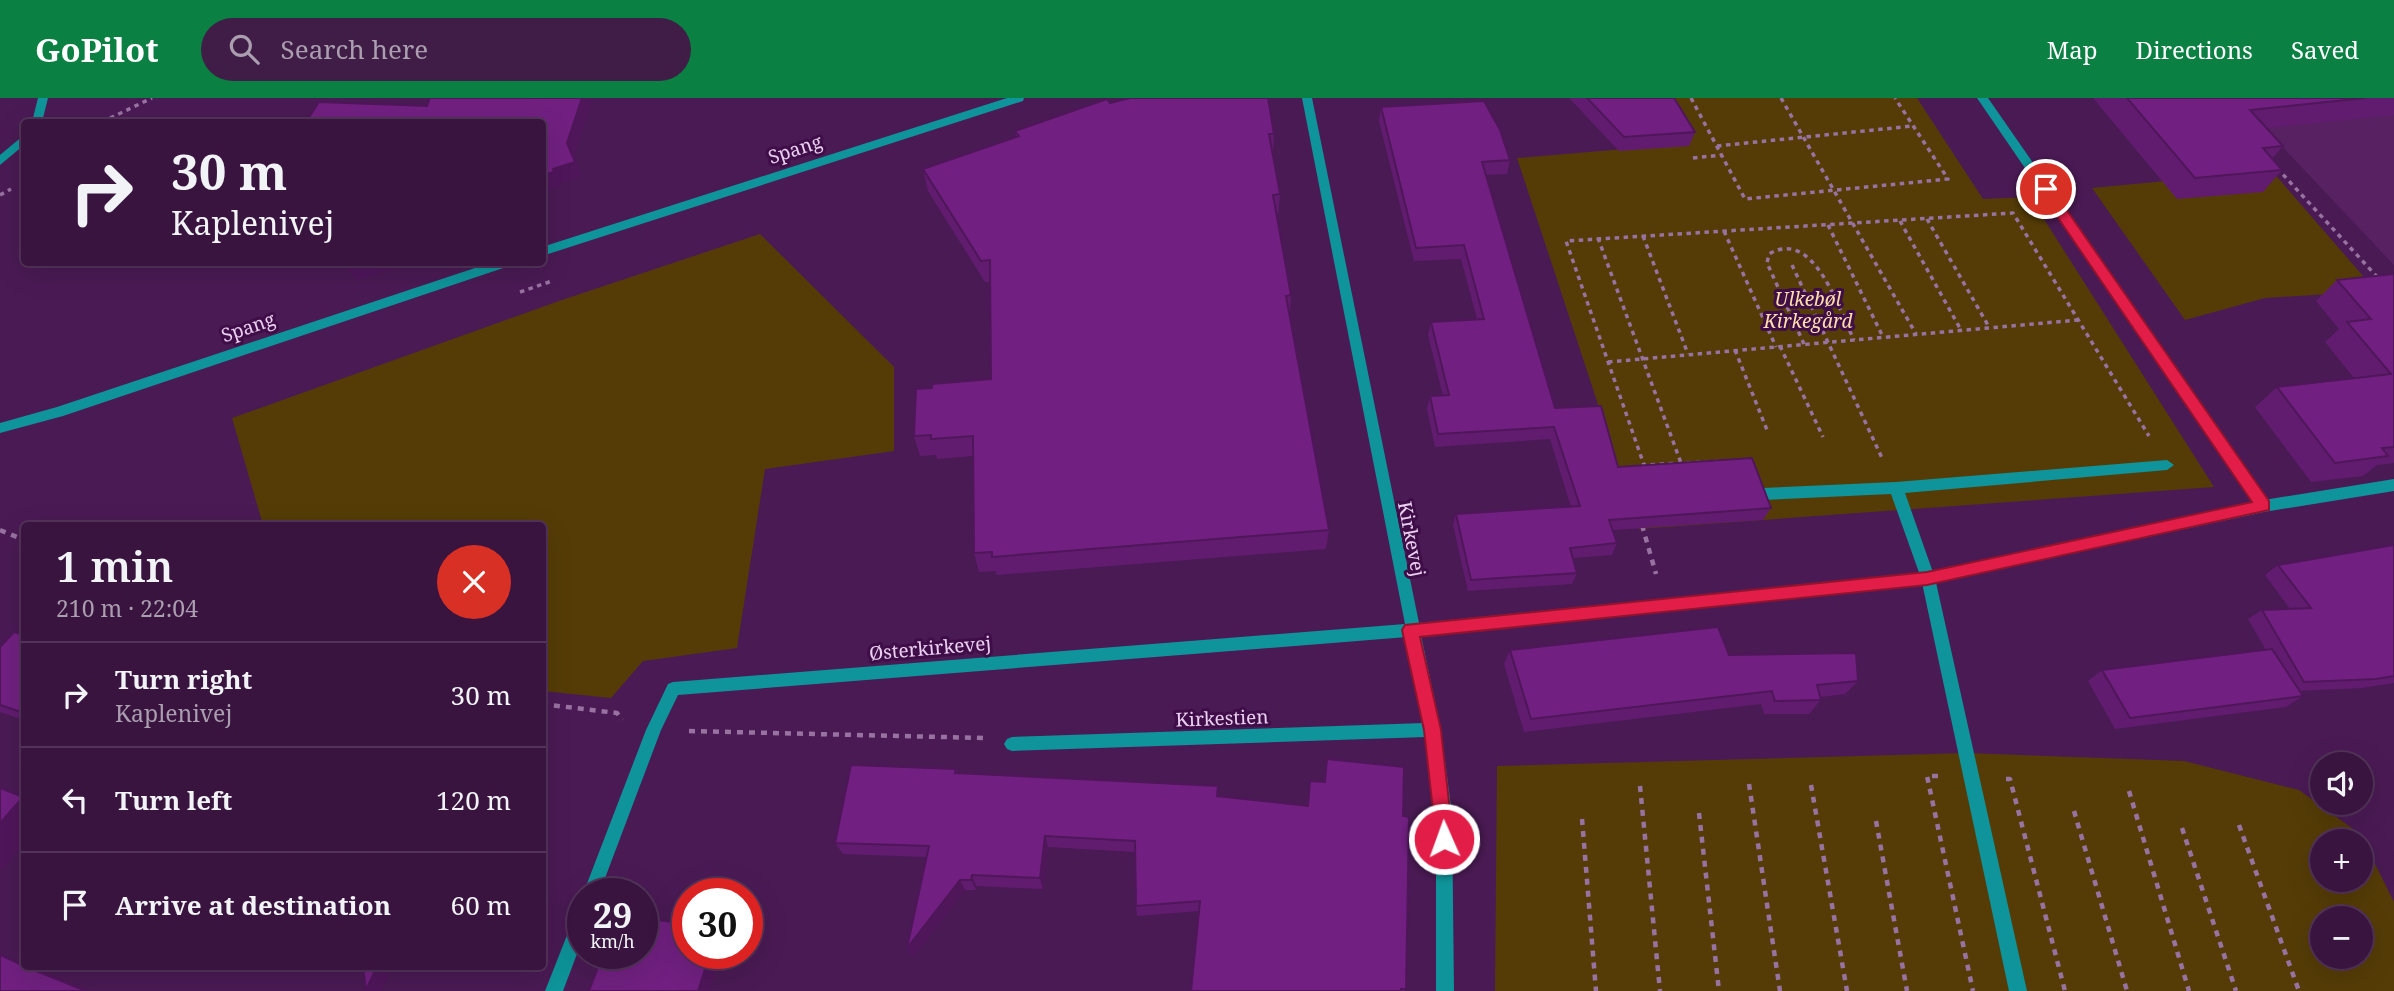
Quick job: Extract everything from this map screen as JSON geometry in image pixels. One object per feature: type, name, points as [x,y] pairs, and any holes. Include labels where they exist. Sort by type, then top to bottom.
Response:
[{"type":"street","points":[[38,119],[43,100],[56,98]]},
{"type":"street","name":"Spang","points":[[546,250],[1019,98]]},
{"type":"street","name":"Kirkevej","points":[[1307,98],[1410,630],[1433,730],[1444,814],[1445,991]]},
{"type":"street","points":[[1982,98],[2264,506]]},
{"type":"street","points":[[0,161],[21,142]]},
{"type":"street","name":"Spang","points":[[0,428],[58,412],[496,266]]},
{"type":"street","points":[[1763,494],[1896,488],[2167,465]]},
{"type":"street","points":[[1410,630],[1927,579],[2264,506],[2394,485]]},
{"type":"street","points":[[1896,488],[1927,579],[2018,991]]},
{"type":"street","name":"Østerkirkevej","points":[[597,878],[654,730],[673,689],[1410,630]]},
{"type":"street","name":"Kirkestien","points":[[1012,744],[1433,730]]},
{"type":"street","points":[[554,991],[567,957]]},
{"type":"path","points":[[108,119],[152,98]]},
{"type":"path","points":[[1691,98],[1745,199],[1948,179],[1895,98]]},
{"type":"path","points":[[1782,98],[1916,334]]},
{"type":"path","points":[[1717,146],[1913,126]]},
{"type":"path","points":[[1693,158],[1722,156]]},
{"type":"path","points":[[2276,167],[2385,286]]},
{"type":"path","points":[[1644,465],[1566,241],[2013,213],[2167,465]]},
{"type":"path","points":[[1927,219],[1989,327]]},
{"type":"path","points":[[1900,220],[1961,330]]},
{"type":"path","points":[[1827,225],[1883,337]]},
{"type":"path","points":[[1724,231],[1823,437]]},
{"type":"path","points":[[1643,236],[1688,354]]},
{"type":"path","points":[[1598,238],[1681,463]]},
{"type":"path","points":[[1804,344],[1767,263],[1769,254],[1777,248],[1797,249],[1813,259],[1854,340]]},
{"type":"path","points":[[1793,265],[1896,488]]},
{"type":"path","points":[[1608,362],[2078,320]]},
{"type":"path","points":[[1735,350],[1767,430]]},
{"type":"path","points":[[1636,470],[1644,465],[1724,460],[1754,470],[1763,494]]},
{"type":"path","points":[[1640,518],[1665,605]]},
{"type":"path","points":[[0,530],[21,539]]},
{"type":"path","points":[[546,704],[617,713],[624,722],[654,730],[976,736],[1012,744]]},
{"type":"path","points":[[1749,784],[1780,991]]},
{"type":"path","points":[[1811,785],[1847,991]]},
{"type":"path","points":[[1640,786],[1660,991]]},
{"type":"path","points":[[2129,791],[2189,991]]},
{"type":"path","points":[[2074,811],[2127,991]]},
{"type":"path","points":[[1699,813],[1719,991]]},
{"type":"path","points":[[1582,819],[1596,991]]},
{"type":"path","points":[[1876,821],[1907,991]]},
{"type":"path","points":[[2239,825],[2299,991]]},
{"type":"path","points":[[2182,828],[2236,991]]},
{"type":"shaded area","points":[[2236,98],[2394,98],[2394,265]]},
{"type":"green space","name":"Ulkebøl Kirkegård","points":[[1661,98],[1917,98],[1983,199],[2030,197],[2214,487],[1639,529],[1517,158],[1684,144]]},
{"type":"green space","points":[[2272,171],[2376,291],[2265,298],[2185,320],[2092,188]]},
{"type":"green space","points":[[760,234],[894,367],[894,451],[765,469],[737,648],[643,661],[611,698],[546,691],[546,522],[262,522],[232,418],[559,301]]},
{"type":"green space","points":[[1966,753],[2184,761],[2299,790],[2310,798],[2310,815],[2334,815],[2353,829],[2310,829],[2310,892],[2373,892],[2373,860],[2394,902],[2394,991],[1495,991],[1497,766]]},
{"type":"building","points":[[430,98],[582,98],[567,143],[575,162],[546,174],[546,119],[308,119],[319,102],[427,106]]},
{"type":"building","points":[[1130,98],[1268,98],[1274,134],[1269,134],[1280,194],[1273,195],[1291,295],[1286,296],[1329,530],[992,557],[992,552],[974,553],[973,436],[931,439],[931,435],[914,436],[916,389],[932,388],[932,384],[991,379],[990,260],[981,261],[923,169],[1019,136],[1015,131],[1107,99],[1110,103]]},
{"type":"building","points":[[1587,98],[1674,98],[1695,132],[1624,137]]},
{"type":"building","points":[[2127,98],[2365,98],[2250,110],[2283,146],[2263,148],[2282,170],[2195,178]]},
{"type":"building","points":[[1484,101],[1500,130],[1510,160],[1482,162],[1555,408],[1601,406],[1618,467],[1752,458],[1771,508],[1609,520],[1617,543],[1570,548],[1577,573],[1471,580],[1456,514],[1580,506],[1554,427],[1438,434],[1430,396],[1449,395],[1431,322],[1484,319],[1464,245],[1416,248],[1381,107]]},
{"type":"building","points":[[2394,274],[2394,447],[2382,448],[2388,456],[2335,463],[2277,387],[2391,374],[2347,322],[2371,319],[2337,280]]},
{"type":"building","points":[[2394,545],[2394,676],[2304,682],[2262,610],[2311,608],[2278,565]]},
{"type":"building","points":[[1718,627],[1729,655],[1856,653],[1858,681],[1817,685],[1821,700],[1775,701],[1772,691],[1531,719],[1510,650]]},
{"type":"building","points":[[14,632],[21,634],[21,712],[0,705],[0,647]]},
{"type":"building","points":[[2272,649],[2303,696],[2130,718],[2102,670]]},
{"type":"building","points":[[1327,759],[1404,767],[1403,816],[1409,817],[1406,989],[1401,991],[1191,991],[1200,901],[1136,906],[1135,841],[1045,836],[1040,878],[972,875],[971,880],[960,880],[907,948],[929,846],[835,843],[851,765],[1218,786],[1217,796],[1308,806],[1310,781],[1325,782]]},
{"type":"building","points":[[0,788],[21,796],[21,799],[0,823]]},
{"type":"building","points":[[658,920],[672,922],[672,969],[705,969],[698,991],[589,991],[597,969],[658,969]]},
{"type":"building","points":[[0,955],[21,965],[21,970],[34,970],[86,991],[0,991]]},
{"type":"building","points":[[364,970],[375,970],[366,990]]},
{"type":"route","points":[[1444,839],[1444,814],[1433,730],[1410,630],[1927,579],[2264,506],[2046,189]]}]
